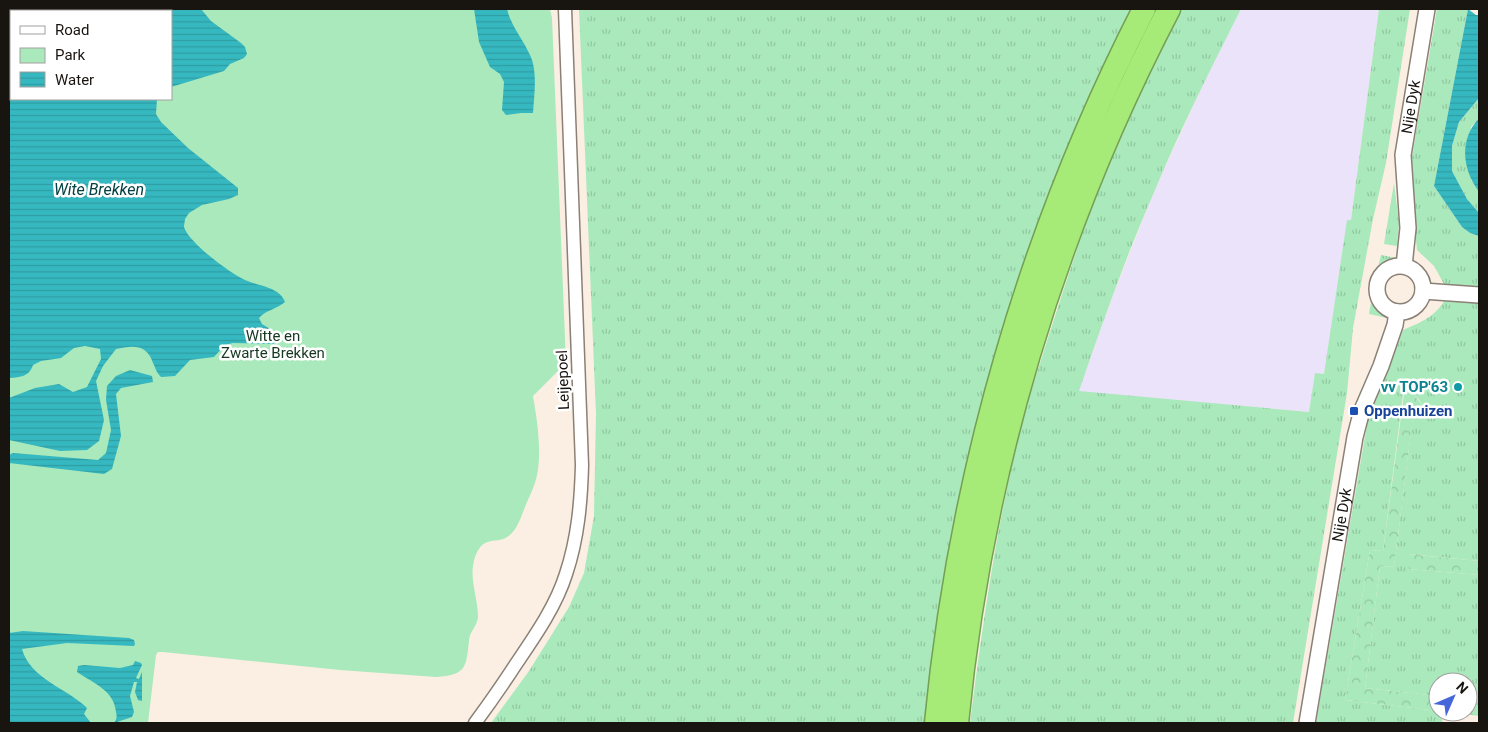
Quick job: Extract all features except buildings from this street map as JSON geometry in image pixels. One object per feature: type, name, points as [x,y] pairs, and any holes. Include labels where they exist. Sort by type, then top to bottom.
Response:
[{"type":"highway","points":[[936,723],[943,658],[960,550],[990,410],[1032,271],[1074,159],[1121,54],[1144,9]]},
{"type":"highway","points":[[957,723],[973,597],[997,471],[1019,387],[1051,286],[1096,163],[1142,60],[1169,9]]},
{"type":"street","name":"Leijepoel","points":[[475,723],[531,643],[553,605],[566,576],[575,542],[581,495],[582,465],[565,9]]},
{"type":"street","name":"Nije Dyk","points":[[1404,266],[1408,228],[1403,155],[1427,9]]},
{"type":"street","points":[[1404,266],[1410,268],[1419,276],[1423,285],[1423,291],[1420,301],[1415,306],[1409,310],[1397,312],[1382,304],[1377,292],[1377,285],[1383,273],[1388,269],[1404,266]]},
{"type":"street","points":[[1423,291],[1479,294]]},
{"type":"street","name":"Nije Dyk","points":[[1308,723],[1355,437],[1362,410],[1381,366],[1397,312]]},
{"type":"shaded area","points":[[1241,9],[1379,9],[1351,220],[1348,220],[1324,374],[1315,373],[1309,412],[1078,392],[1112,298],[1155,189],[1207,76]]},
{"type":"green space","name":"Witte en Zwarte Brekken","points":[[9,9],[550,9],[552,18],[566,363],[533,396],[538,436],[539,456],[537,475],[519,522],[506,538],[482,545],[475,557],[473,580],[478,617],[469,638],[467,658],[463,668],[453,674],[436,677],[340,670],[158,652],[156,655],[148,723],[9,723]]},
{"type":"green space","points":[[579,9],[1130,9],[1099,74],[1057,171],[1027,259],[926,723],[491,723],[529,671],[569,607],[584,573],[594,516],[596,414]]},
{"type":"green space","points":[[1182,9],[1241,9],[1207,76],[1144,215],[1079,391],[1309,412],[1315,373],[1324,374],[1347,220],[1351,220],[1379,9],[1410,9],[1386,163],[1373,219],[1353,328],[1347,393],[1293,723],[970,723],[984,618],[996,548],[1009,478],[1027,404],[1097,193],[1132,111]]},
{"type":"green space","points":[[1437,9],[1468,9],[1434,186],[1462,227],[1470,233],[1479,236],[1479,288],[1444,284],[1434,266],[1417,250],[1412,201],[1412,157]]},
{"type":"green space","points":[[1479,98],[1479,118],[1471,127],[1471,180],[1479,192],[1479,213],[1467,199],[1452,171],[1452,146],[1459,122]]},
{"type":"green space","points":[[1394,183],[1399,223],[1397,246],[1384,244]]},
{"type":"green space","points":[[1381,255],[1397,258],[1383,268],[1375,279]]},
{"type":"green space","points":[[1373,291],[1377,303],[1387,318],[1369,314]]},
{"type":"green space","points":[[1446,298],[1479,301],[1479,561],[1409,554],[1409,569],[1479,575],[1479,700],[1478,672],[1428,672],[1428,695],[1365,688],[1380,566],[1394,567],[1414,408],[1426,410],[1417,398],[1407,394],[1403,395],[1383,551],[1370,550],[1345,700],[1428,710],[1428,722],[1442,723],[1316,723],[1369,413],[1376,388],[1403,330],[1428,318]]},
{"type":"green space","points":[[1404,394],[1413,394],[1427,410],[1414,409],[1394,567],[1380,566],[1365,688],[1428,695],[1428,710],[1345,700],[1370,550],[1383,551]]},
{"type":"green space","points":[[1408,554],[1479,561],[1479,575],[1409,569]]},
{"type":"green space","points":[[1478,700],[1479,700],[1478,716]]},
{"type":"water","name":"Wite Brekken","points":[[9,9],[201,9],[211,21],[241,43],[245,47],[247,54],[244,58],[230,64],[224,71],[172,87],[172,10],[10,10],[10,100],[157,100],[156,114],[161,122],[188,148],[238,188],[238,195],[202,205],[189,213],[185,219],[184,226],[187,234],[211,257],[230,271],[245,280],[274,290],[282,297],[285,302],[259,318],[262,324],[278,334],[278,341],[273,344],[233,343],[225,345],[214,357],[190,360],[175,376],[161,377],[147,352],[143,349],[128,347],[116,349],[103,366],[96,381],[104,420],[99,441],[87,450],[60,451],[9,440],[9,398],[35,388],[59,384],[73,392],[87,387],[101,359],[100,349],[85,346],[74,348],[61,358],[41,361],[33,365],[24,376],[9,378]]},
{"type":"water","points":[[474,9],[507,9],[511,21],[527,49],[534,69],[533,113],[506,115],[502,110],[504,82],[500,74],[490,67],[479,42]]},
{"type":"water","points":[[1468,9],[1479,15],[1479,98],[1459,122],[1452,146],[1452,171],[1467,199],[1479,213],[1479,236],[1470,233],[1462,227],[1434,186]]},
{"type":"water","points":[[1479,118],[1479,192],[1469,174],[1465,155],[1468,136]]},
{"type":"water","points":[[130,370],[152,376],[153,382],[121,388],[116,394],[121,436],[112,469],[104,474],[9,463],[9,455],[13,453],[98,460],[106,453],[111,430],[106,400],[107,386],[116,376]]},
{"type":"water","points":[[23,631],[129,638],[134,640],[134,646],[67,643],[22,649],[26,659],[41,676],[87,708],[84,714],[91,723],[9,723],[9,633]]},
{"type":"water","points":[[135,661],[142,665],[136,678],[139,679],[142,672],[142,701],[138,700],[135,692],[137,682],[134,682],[130,696],[134,712],[132,717],[114,723],[117,715],[111,698],[102,688],[77,672],[78,666],[120,668],[133,665]]},
{"type":"place","name":"vv TOP'63","points":[[1458,387]]},
{"type":"place","name":"Oppenhuizen","points":[[1354,411]]}]
